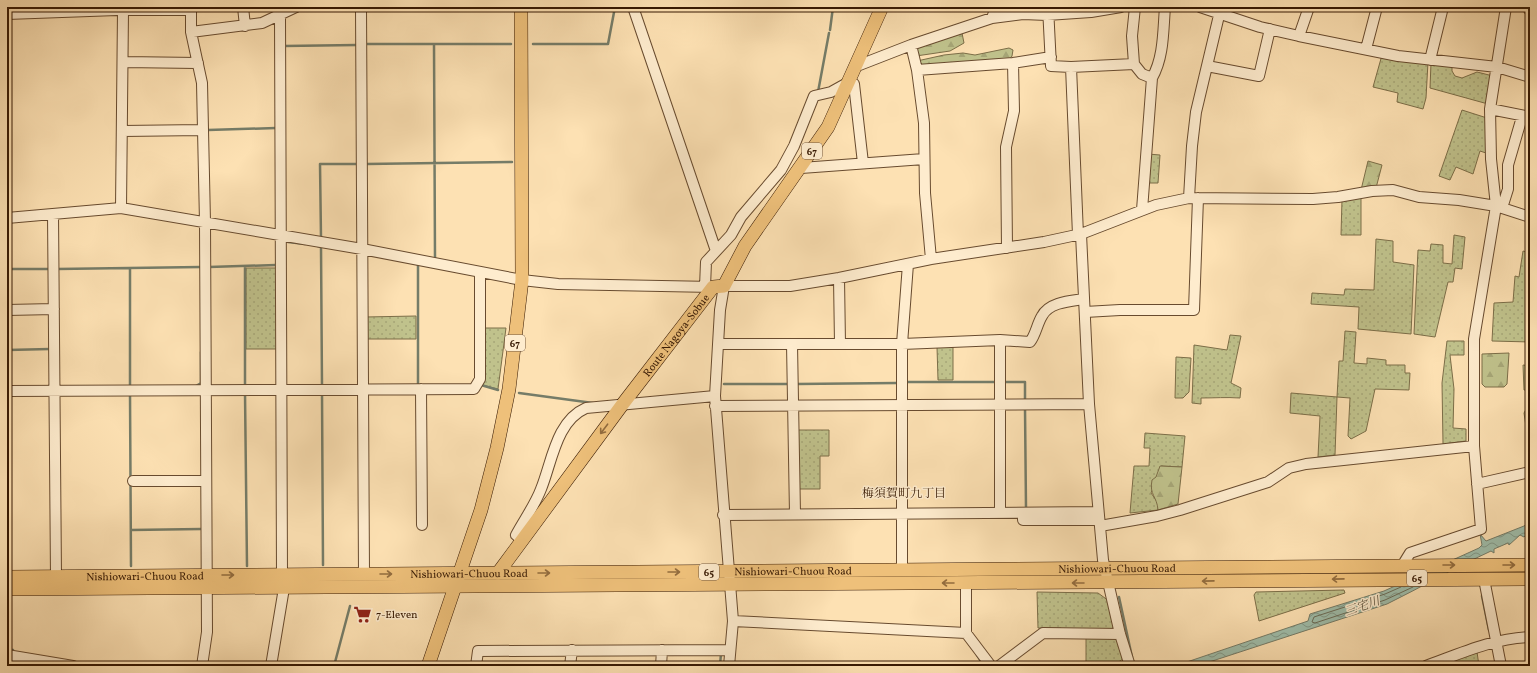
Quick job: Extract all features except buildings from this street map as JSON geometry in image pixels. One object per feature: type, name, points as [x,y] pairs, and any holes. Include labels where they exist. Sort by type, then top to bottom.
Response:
[{"type":"main road","name":"67","points":[[428,666],[481,510],[497,448],[509,389],[522,280],[521,7]]},
{"type":"main road","name":"Route Nagoya-Sobue","points":[[498,573],[622,405],[745,246],[801,168],[828,127],[882,7]]},
{"type":"main road","name":"Nishiowari-Chuou Road","points":[[7,577],[283,581],[455,587],[902,571],[1530,565]]},
{"type":"main road","name":"Nishiowari-Chuou Road","points":[[283,581],[364,574],[459,573],[966,583],[1108,583],[1458,578],[1530,579]]},
{"type":"main road","name":"Nishiowari-Chuou Road","points":[[7,589],[207,581]]},
{"type":"street","points":[[243,7],[245,26]]},
{"type":"street","points":[[192,32],[262,23],[280,16],[296,7]]},
{"type":"street","points":[[361,7],[364,574]]},
{"type":"street","points":[[633,7],[716,251]]},
{"type":"street","points":[[992,18],[996,7]]},
{"type":"street","points":[[856,66],[911,45],[992,18],[1048,11],[1091,12],[1121,7]]},
{"type":"street","points":[[1135,7],[1132,36],[1134,64],[1142,74],[1152,78]]},
{"type":"street","points":[[1142,210],[1152,78],[1158,68],[1165,7]]},
{"type":"street","points":[[1200,7],[1220,10],[1270,29],[1300,36],[1430,60],[1497,67],[1529,74]]},
{"type":"street","points":[[1300,36],[1309,7]]},
{"type":"street","points":[[1366,49],[1377,7]]},
{"type":"street","points":[[1430,60],[1443,7]]},
{"type":"street","points":[[1499,207],[1491,159],[1490,110],[1506,7]]},
{"type":"street","points":[[1527,7],[1530,11]]},
{"type":"street","points":[[7,14],[42,10],[190,8],[192,32],[202,83],[206,222],[207,632],[202,666]]},
{"type":"street","points":[[119,9],[123,62],[121,208]]},
{"type":"street","points":[[1085,312],[1120,310],[1194,310],[1194,198],[1192,146],[1195,119],[1220,10]]},
{"type":"street","points":[[1048,11],[1051,66],[1071,67],[1134,64]]},
{"type":"street","points":[[271,666],[283,581],[280,16]]},
{"type":"street","points":[[1207,66],[1259,76],[1270,29]]},
{"type":"street","points":[[911,45],[917,70],[924,123],[925,193],[931,258]]},
{"type":"street","points":[[917,70],[1013,63],[1051,57]]},
{"type":"street","points":[[123,62],[198,63]]},
{"type":"street","points":[[1007,248],[1006,147],[1014,111],[1013,63]]},
{"type":"street","points":[[1071,67],[1089,404],[1099,520],[1105,570],[1120,634],[1130,666]]},
{"type":"street","points":[[729,666],[725,650],[733,621],[723,515],[715,401],[720,310],[706,262],[731,235],[741,217],[781,170],[794,146],[814,96],[831,92],[849,82],[854,84],[863,163]]},
{"type":"street","points":[[1406,566],[1410,553],[1481,529],[1474,446],[1474,339],[1499,207],[1508,189],[1508,165],[1526,117],[1490,110]]},
{"type":"street","points":[[122,131],[203,130]]},
{"type":"street","points":[[801,168],[924,159]]},
{"type":"street","points":[[7,218],[121,208],[362,249],[522,280],[558,284],[714,287],[790,286],[839,278],[931,258],[1007,248],[1079,234],[1156,205],[1194,198],[1313,199],[1338,197],[1372,191],[1393,190],[1419,197],[1459,200],[1499,207],[1530,218]]},
{"type":"street","points":[[53,214],[56,577]]},
{"type":"street","points":[[902,571],[902,344],[908,264]]},
{"type":"street","points":[[7,391],[474,389],[480,379],[480,272]]},
{"type":"street","points":[[839,278],[840,344]]},
{"type":"street","points":[[718,344],[902,344],[1000,340],[1030,342],[1035,335],[1041,316],[1046,310],[1056,304],[1084,299]]},
{"type":"street","points":[[7,310],[54,309]]},
{"type":"street","points":[[1000,340],[1000,513]]},
{"type":"street","points":[[792,344],[795,514]]},
{"type":"street","points":[[421,389],[422,525]]},
{"type":"street","points":[[522,540],[516,535],[540,490],[562,432],[568,420],[577,412],[586,408],[715,401],[793,406],[1089,404]]},
{"type":"street","points":[[723,515],[1023,513],[1099,520],[1156,516],[1180,510],[1268,482],[1289,468],[1306,464],[1474,446]]},
{"type":"street","points":[[1477,484],[1530,472]]},
{"type":"street","points":[[133,481],[206,481]]},
{"type":"street","points":[[1484,579],[1501,666]]},
{"type":"street","points":[[966,583],[966,633],[991,666]]},
{"type":"street","points":[[733,621],[966,633]]},
{"type":"street","points":[[999,666],[1043,633],[1120,634]]},
{"type":"street","points":[[1426,666],[1496,642],[1530,637]]},
{"type":"street","points":[[570,666],[572,650]]},
{"type":"street","points":[[661,666],[662,650]]},
{"type":"street","points":[[476,666],[478,651],[725,650]]},
{"type":"street","points":[[7,655],[46,664],[73,666]]},
{"type":"green space","points":[[962,33],[964,43],[950,51],[916,56],[916,46]]},
{"type":"green space","points":[[1009,48],[1013,50],[1012,56],[1009,60],[922,67],[917,61],[944,55],[963,53],[975,55]]},
{"type":"green space","points":[[1382,55],[1428,62],[1426,98],[1423,109],[1397,102],[1398,93],[1373,87]]},
{"type":"green space","points":[[1431,63],[1452,66],[1452,71],[1455,76],[1462,78],[1477,72],[1493,76],[1488,104],[1430,88]]},
{"type":"green space","points":[[1462,110],[1487,118],[1489,154],[1480,151],[1473,174],[1456,167],[1450,180],[1439,176]]},
{"type":"green space","points":[[1148,154],[1160,155],[1158,183],[1147,183]]},
{"type":"green space","points":[[1368,161],[1382,165],[1376,188],[1361,190]]},
{"type":"green space","points":[[1361,195],[1361,235],[1341,235],[1342,199]]},
{"type":"green space","points":[[1454,235],[1465,237],[1462,269],[1455,268],[1453,282],[1448,282],[1435,337],[1414,334],[1418,250],[1430,251],[1431,244],[1443,245],[1443,263],[1452,264]]},
{"type":"green space","points":[[1376,239],[1393,241],[1393,262],[1414,265],[1411,334],[1358,329],[1359,307],[1311,304],[1312,293],[1344,295],[1345,289],[1374,290]]},
{"type":"green space","points":[[1523,251],[1530,253],[1530,342],[1492,341],[1494,303],[1513,302],[1515,276],[1519,277]]},
{"type":"green space","points":[[246,268],[278,268],[278,349],[246,349]]},
{"type":"green space","points":[[416,316],[416,339],[365,339],[365,317]]},
{"type":"green space","points":[[484,328],[506,328],[498,389],[482,385]]},
{"type":"green space","points":[[1345,331],[1356,332],[1354,363],[1367,364],[1367,358],[1386,360],[1386,365],[1405,365],[1405,373],[1410,373],[1409,390],[1375,389],[1366,431],[1351,439],[1348,436],[1350,398],[1337,397],[1339,361],[1343,361]]},
{"type":"green space","points":[[1230,335],[1241,336],[1231,383],[1241,388],[1240,398],[1201,398],[1201,404],[1192,403],[1194,345],[1227,350]]},
{"type":"green space","points":[[1447,341],[1464,341],[1464,355],[1450,355],[1454,389],[1453,428],[1466,429],[1466,441],[1443,444],[1442,383]]},
{"type":"green space","points":[[937,347],[953,347],[953,380],[938,380]]},
{"type":"green space","points":[[1509,353],[1507,384],[1504,387],[1485,387],[1482,384],[1482,354]]},
{"type":"green space","points":[[1176,357],[1191,358],[1189,392],[1183,398],[1175,398]]},
{"type":"green space","points":[[1523,365],[1530,366],[1530,390],[1524,390]]},
{"type":"green space","points":[[1291,393],[1337,397],[1335,455],[1318,457],[1320,416],[1290,413]]},
{"type":"green space","points":[[1530,402],[1530,433],[1527,433],[1524,413]]},
{"type":"green space","points":[[797,430],[829,430],[829,456],[820,456],[820,489],[798,489]]},
{"type":"green space","points":[[1145,433],[1185,436],[1182,467],[1161,466],[1151,493],[1158,503],[1158,510],[1130,513],[1134,466],[1149,466],[1150,448],[1144,448]]},
{"type":"green space","points":[[1160,466],[1182,467],[1178,504],[1158,510],[1151,485],[1152,480],[1156,477]]},
{"type":"green space","points":[[1344,590],[1345,593],[1259,621],[1254,595],[1256,592]]},
{"type":"green space","points":[[1037,592],[1098,593],[1109,601],[1115,626],[1109,631],[1061,631],[1061,628],[1038,628]]},
{"type":"green space","points":[[1113,636],[1118,640],[1123,659],[1112,666],[1086,666],[1086,637]]},
{"type":"green space","points":[[1477,652],[1479,666],[1436,666]]},
{"type":"water","name":"三宅川","points":[[1530,522],[1530,531],[1525,533],[1526,535],[1524,537],[1520,535],[1509,545],[1508,543],[1494,549],[1494,553],[1491,551],[1478,557],[1387,604],[1197,666],[1175,666],[1308,621],[1310,614],[1384,591],[1479,548],[1482,545],[1480,534],[1486,541],[1524,526]]},
{"type":"waterway","points":[[533,44],[608,44],[615,7]]},
{"type":"waterway","points":[[830,30],[833,7]]},
{"type":"waterway","points":[[818,92],[829,33]]},
{"type":"waterway","points":[[365,44],[511,44]]},
{"type":"waterway","points":[[434,44],[435,258]]},
{"type":"waterway","points":[[284,46],[357,45]]},
{"type":"waterway","points":[[208,130],[276,128]]},
{"type":"waterway","points":[[366,164],[512,162]]},
{"type":"waterway","points":[[321,238],[320,164],[357,164]]},
{"type":"waterway","points":[[288,242],[305,244]]},
{"type":"waterway","points":[[318,246],[321,247],[322,385]]},
{"type":"waterway","points":[[209,267],[276,265]]},
{"type":"waterway","points":[[418,265],[418,385]]},
{"type":"waterway","points":[[245,266],[245,386]]},
{"type":"waterway","points":[[57,269],[201,267]]},
{"type":"waterway","points":[[130,268],[130,386]]},
{"type":"waterway","points":[[7,269],[50,269]]},
{"type":"waterway","points":[[7,350],[50,349]]},
{"type":"waterway","points":[[196,386],[201,383],[201,352]]},
{"type":"waterway","points":[[906,382],[996,382]]},
{"type":"waterway","points":[[1004,382],[1025,382],[1025,400]]},
{"type":"waterway","points":[[797,384],[897,383]]},
{"type":"waterway","points":[[724,384],[788,384]]},
{"type":"waterway","points":[[481,385],[498,390]]},
{"type":"waterway","points":[[245,393],[247,566]]},
{"type":"waterway","points":[[322,393],[323,565]]},
{"type":"waterway","points":[[519,393],[593,403]]},
{"type":"waterway","points":[[130,394],[131,566]]},
{"type":"waterway","points":[[1025,408],[1026,509]]},
{"type":"waterway","points":[[131,530],[201,529]]},
{"type":"waterway","points":[[1482,596],[1489,630]]},
{"type":"waterway","points":[[1119,597],[1132,657]]},
{"type":"waterway","points":[[334,666],[350,606]]},
{"type":"waterway","points":[[7,649],[13,650]]},
{"type":"waterway","points":[[720,666],[721,653]]},
{"type":"waterway","points":[[977,655],[984,666]]},
{"type":"place","name":"7-Eleven","points":[[363,614]]},
{"type":"district","name":"梅須賀町九丁目","points":[[904,493]]}]
